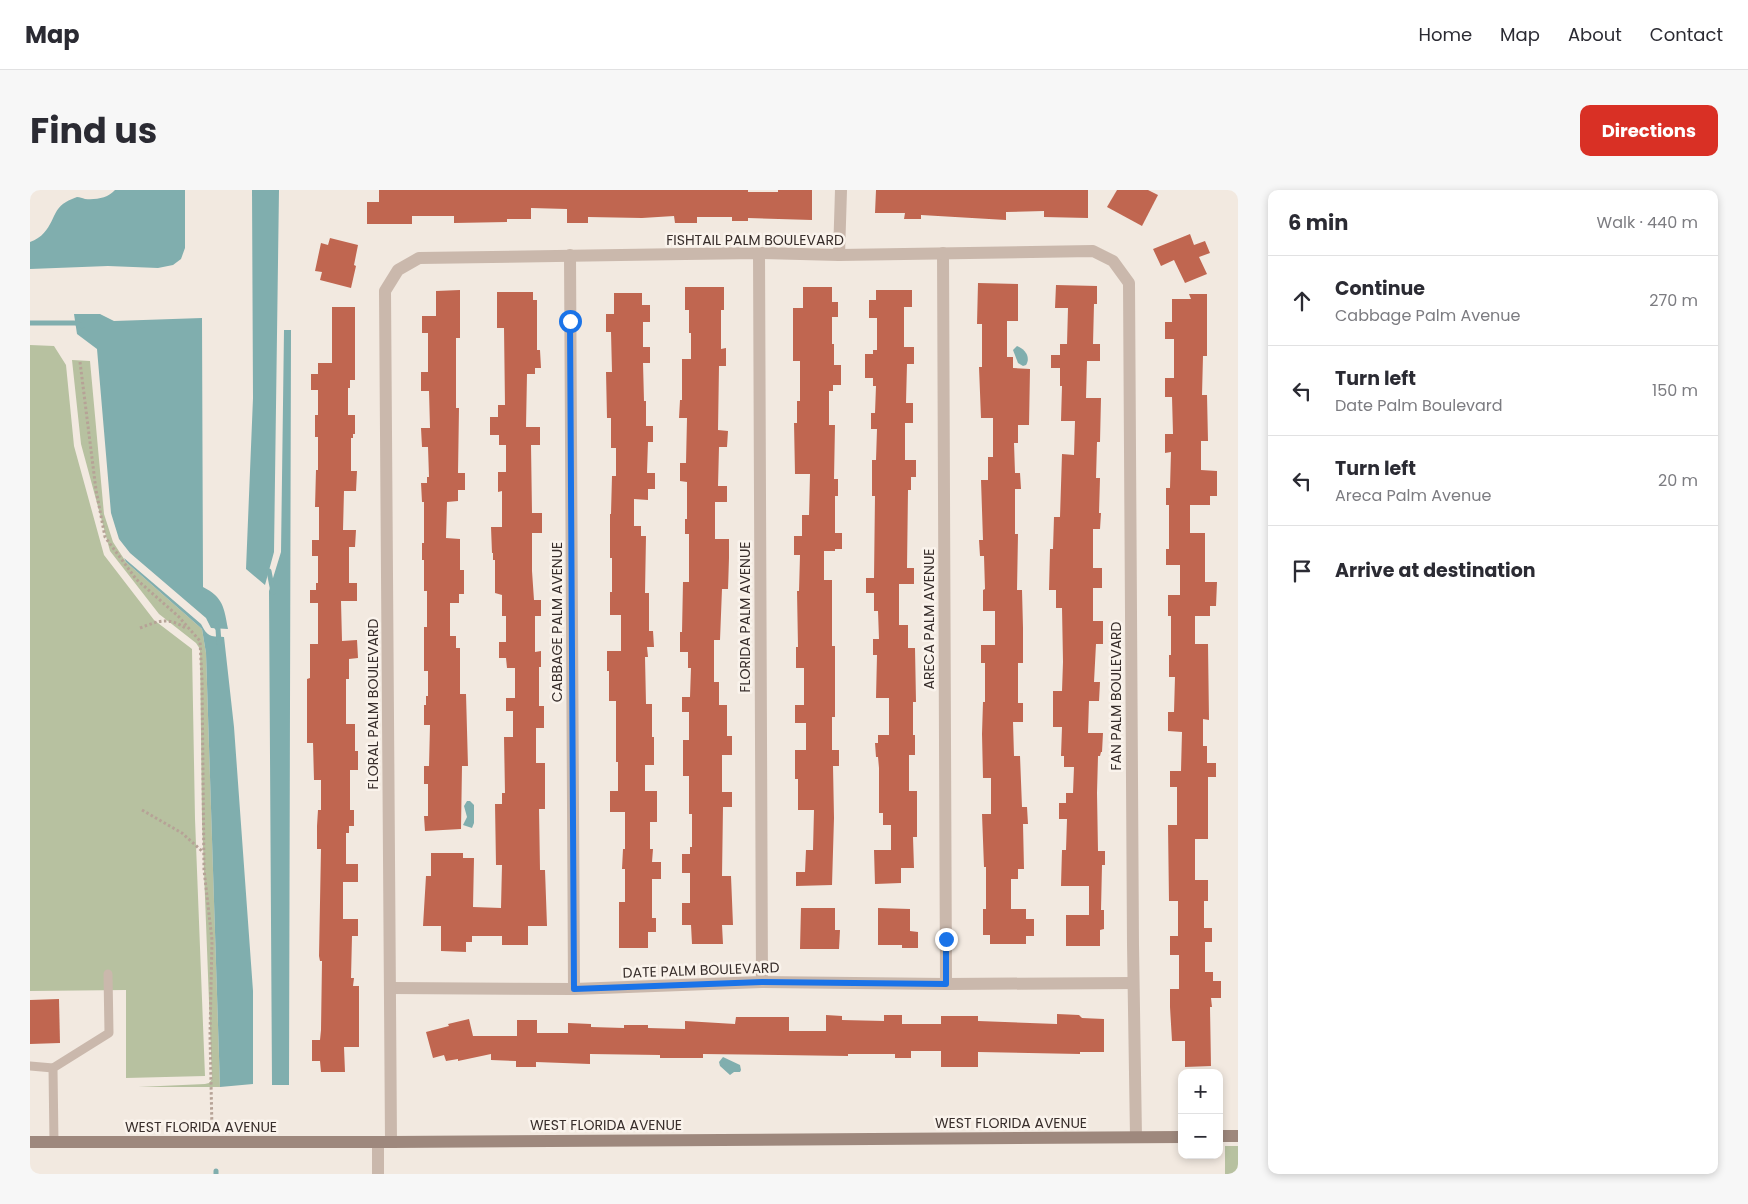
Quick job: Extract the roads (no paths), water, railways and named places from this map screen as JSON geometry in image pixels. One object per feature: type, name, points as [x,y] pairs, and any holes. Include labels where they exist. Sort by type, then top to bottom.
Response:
[{"type":"street","points":[[839,255],[840,190]]},
{"type":"street","name":"FISHTAIL PALM BOULEVARD","points":[[398,270],[419,258],[570,255],[759,253],[839,255],[1093,251],[1112,260]]},
{"type":"street","name":"FLORIDA PALM AVENUE","points":[[759,253],[762,982]]},
{"type":"street","name":"ARECA PALM AVENUE","points":[[943,253],[946,984]]},
{"type":"street","name":"CABBAGE PALM AVENUE","points":[[570,255],[574,989]]},
{"type":"street","name":"FAN PALM BOULEVARD","points":[[1112,260],[1129,283],[1133,983],[1136,1137]]},
{"type":"street","name":"FLORAL PALM BOULEVARD","points":[[391,1142],[384,291],[398,270]]},
{"type":"street","name":"DATE PALM BOULEVARD","points":[[390,988],[574,989],[762,982],[946,984],[1133,983]]},
{"type":"street","name":"WEST FLORIDA AVENUE","points":[[30,1142],[391,1142],[1178,1136]]},
{"type":"street","points":[[1223,1136],[1238,1136]]},
{"type":"street","points":[[378,1142],[378,1174]]},
{"type":"lane","points":[[30,1066],[53,1068],[109,1033],[108,974]]},
{"type":"lane","points":[[53,1068],[54,1143]]},
{"type":"water","points":[[115,190],[185,190],[185,248],[181,259],[173,265],[158,268],[108,266],[30,269],[30,242],[44,233],[61,206],[77,197],[97,199],[109,195]]},
{"type":"water","points":[[252,190],[279,190],[274,552],[265,585],[246,569],[253,398]]},
{"type":"water","points":[[74,314],[100,314],[114,321],[202,318],[203,587],[215,595],[222,604],[228,629],[211,628],[206,618],[130,553],[119,539],[111,513],[97,349],[77,334]]},
{"type":"water","points":[[284,330],[291,330],[289,1085],[272,1085],[269,591],[281,552]]},
{"type":"water","points":[[1017,346],[1026,354],[1028,359],[1026,365],[1023,366],[1018,363],[1013,350]]},
{"type":"water","points":[[124,558],[201,624],[207,634],[224,637],[234,727],[253,991],[253,1084],[220,1087],[206,653],[202,629],[126,562]]},
{"type":"water","points":[[467,801],[474,805],[474,823],[472,828],[463,825],[467,817],[464,806]]},
{"type":"water","points":[[723,1057],[740,1065],[740,1072],[734,1072],[730,1075],[720,1066],[719,1062]]},
{"type":"waterway","points":[[30,323],[76,323],[82,326]]},
{"type":"waterway","points":[[269,571],[273,592]]},
{"type":"waterway","points":[[214,623],[218,629],[219,643]]}]
